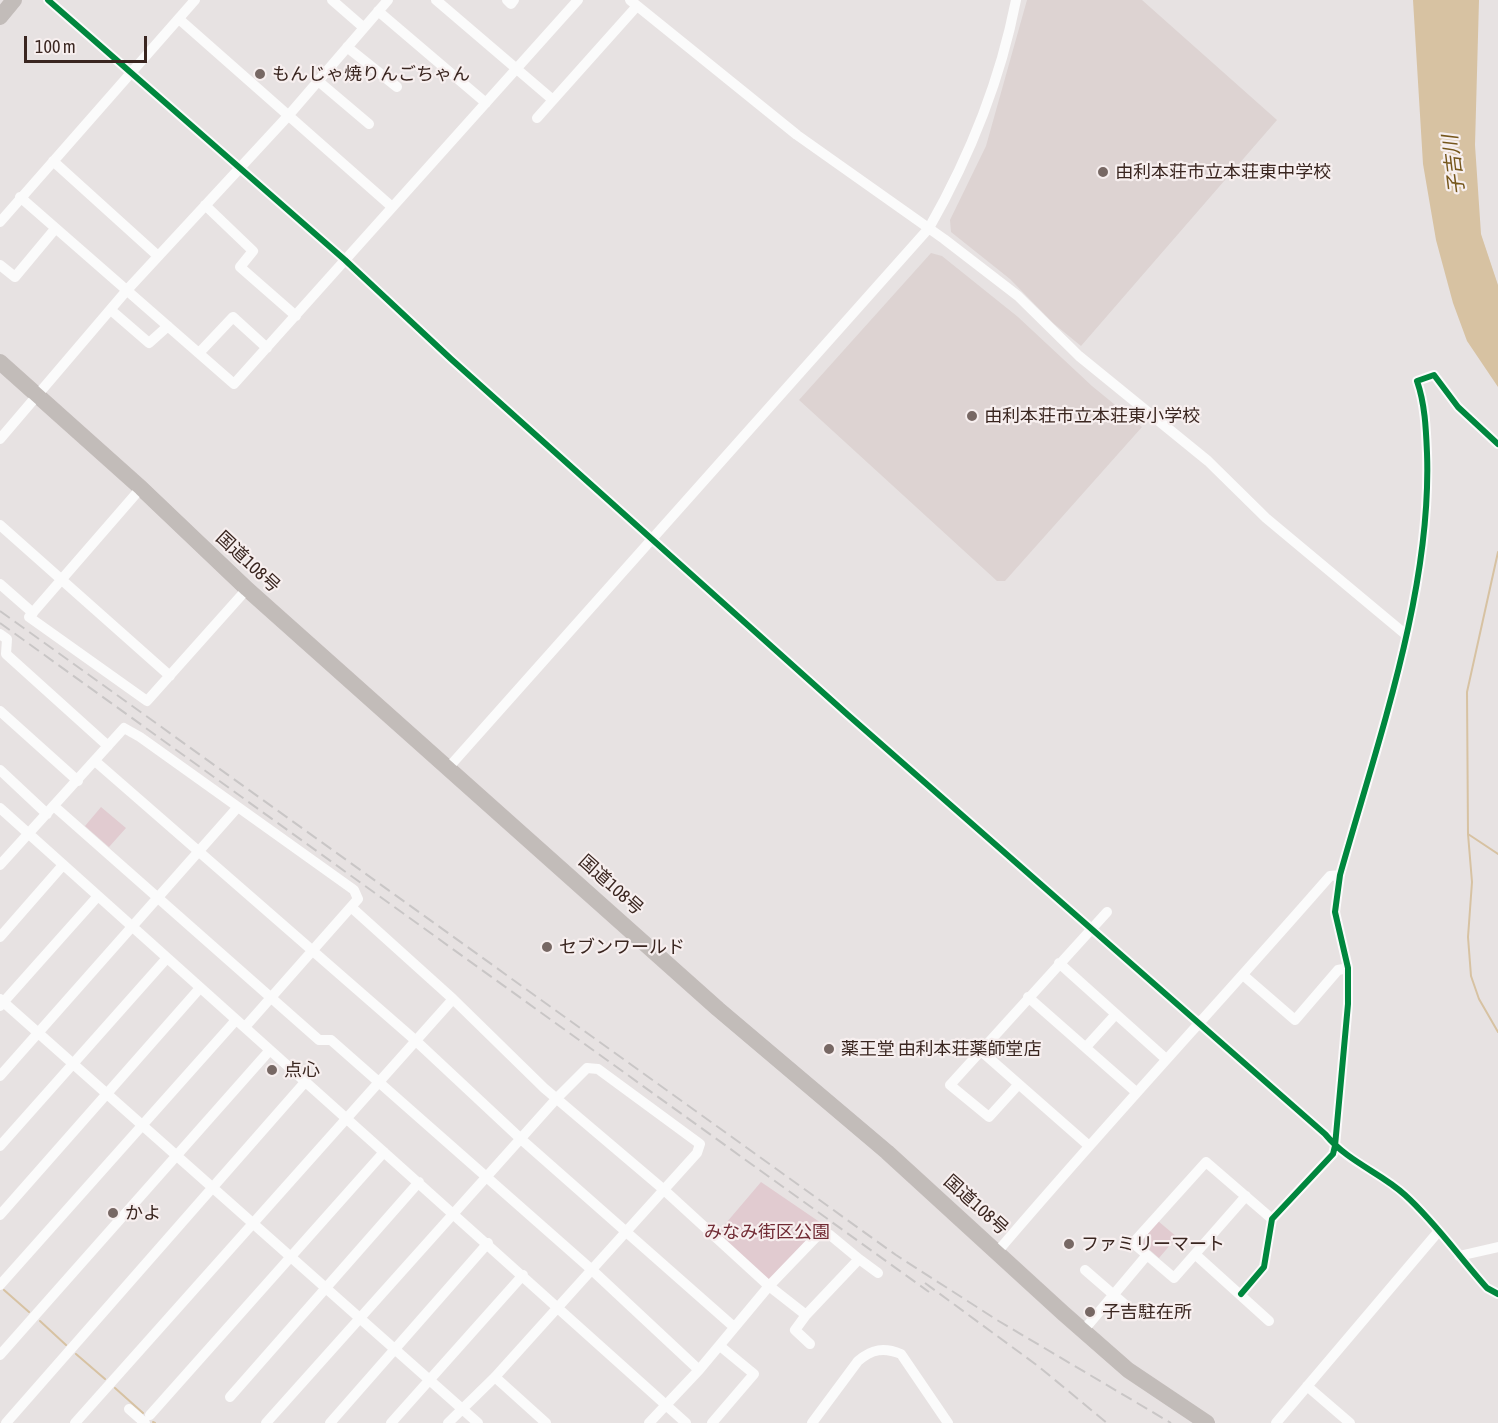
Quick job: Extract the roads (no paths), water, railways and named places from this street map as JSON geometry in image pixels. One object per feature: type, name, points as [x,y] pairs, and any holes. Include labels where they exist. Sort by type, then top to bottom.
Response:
[{"type":"highway","points":[[0,17],[14,0]]},
{"type":"highway","name":"国道108号","points":[[0,362],[141,488],[247,589],[718,1010],[887,1152],[1083,1331],[1128,1370],[1207,1423]]},
{"type":"street","points":[[48,0],[238,169],[345,260],[451,359],[654,538],[848,715],[1200,1022],[1326,1134],[1335,1146],[1358,1164],[1405,1194],[1487,1288],[1498,1294]]},
{"type":"street","points":[[0,222],[195,0]]},
{"type":"street","points":[[332,0],[363,27]]},
{"type":"street","points":[[0,438],[158,256],[288,116],[388,0]]},
{"type":"street","points":[[436,0],[553,100]]},
{"type":"street","points":[[507,0],[511,4],[514,0]]},
{"type":"street","points":[[20,197],[234,384],[391,206],[578,0]]},
{"type":"street","points":[[448,767],[930,228],[972,147],[996,76],[1016,0]]},
{"type":"street","points":[[537,118],[633,3],[797,135],[930,228],[1018,296],[1079,356],[1208,461],[1266,518],[1405,634]]},
{"type":"street","points":[[378,11],[486,103]]},
{"type":"street","points":[[179,18],[391,206]]},
{"type":"street","points":[[347,47],[397,87]]},
{"type":"street","points":[[317,80],[369,124]]},
{"type":"street","points":[[52,161],[158,256]]},
{"type":"street","points":[[205,205],[253,251],[240,267],[296,316]]},
{"type":"street","points":[[0,265],[15,277],[55,229]]},
{"type":"street","points":[[112,311],[149,344],[168,326]]},
{"type":"street","points":[[199,353],[233,317],[267,348]]},
{"type":"street","points":[[1241,1294],[1264,1267],[1272,1219],[1333,1154],[1335,1146],[1348,1004],[1348,968],[1337,925],[1336,899],[1340,875],[1405,634],[1425,530],[1428,484],[1426,431],[1417,381],[1434,375],[1458,407],[1498,444]]},
{"type":"street","points":[[141,488],[29,617],[147,701],[247,589]]},
{"type":"street","points":[[0,525],[170,676]]},
{"type":"street","points":[[0,584],[33,613]]},
{"type":"street","points":[[0,634],[7,639],[3,657],[108,746]]},
{"type":"street","points":[[0,711],[78,781]]},
{"type":"street","points":[[0,865],[124,728],[140,737],[354,890],[358,899],[245,1028]]},
{"type":"street","points":[[95,761],[415,1040],[522,1140],[734,1327]]},
{"type":"street","points":[[0,770],[159,899],[319,1040],[331,1040],[592,1270],[699,1370]]},
{"type":"street","points":[[0,808],[420,1182],[686,1423]]},
{"type":"street","points":[[0,1076],[159,899],[237,808]]},
{"type":"street","points":[[0,937],[63,865]]},
{"type":"street","points":[[998,1251],[1088,1145],[1317,890],[1330,876],[1340,875]]},
{"type":"street","points":[[1317,890],[1336,899]]},
{"type":"street","points":[[98,896],[1,1002],[74,1063],[478,1423]]},
{"type":"street","points":[[351,907],[453,999],[557,1098],[663,1189],[769,1286],[806,1315]]},
{"type":"street","points":[[1018,1085],[988,1117],[950,1085],[1107,912]]},
{"type":"street","points":[[0,1146],[167,958]]},
{"type":"street","points":[[1059,963],[1166,1059]]},
{"type":"street","points":[[1243,975],[1295,1020],[1338,970],[1348,968]]},
{"type":"street","points":[[0,1215],[200,988]]},
{"type":"street","points":[[1028,997],[1136,1092]]},
{"type":"street","points":[[75,1423],[346,1116],[379,1083],[453,999]]},
{"type":"street","points":[[1086,1047],[1116,1014]]},
{"type":"street","points":[[0,1285],[236,1020]]},
{"type":"street","points":[[0,1355],[270,1050]]},
{"type":"street","points":[[981,1051],[1088,1145]]},
{"type":"street","points":[[266,1423],[453,1212],[522,1140],[557,1098],[587,1068],[598,1069],[700,1144],[697,1153],[495,1377],[448,1423]]},
{"type":"street","points":[[6,1423],[306,1081]]},
{"type":"street","points":[[129,1409],[148,1419],[384,1152]]},
{"type":"street","points":[[1246,1197],[1174,1278],[1133,1243],[1206,1162],[1272,1219]]},
{"type":"street","points":[[230,1397],[420,1182]]},
{"type":"street","points":[[1276,1423],[1438,1232]]},
{"type":"street","points":[[649,1423],[699,1370],[769,1286],[819,1234],[830,1235],[878,1273]]},
{"type":"street","points":[[330,1423],[488,1243]]},
{"type":"street","points":[[1459,1256],[1498,1247]]},
{"type":"street","points":[[1083,1331],[1147,1255]]},
{"type":"street","points":[[1196,1255],[1269,1321]]},
{"type":"street","points":[[810,1344],[795,1330],[806,1315],[859,1259]]},
{"type":"street","points":[[1085,1270],[1130,1309]]},
{"type":"street","points":[[391,1423],[523,1275]]},
{"type":"street","points":[[712,1423],[754,1374],[720,1346]]},
{"type":"street","points":[[812,1423],[858,1361],[867,1353],[879,1349],[901,1354],[948,1423]]},
{"type":"street","points":[[495,1377],[546,1423]]},
{"type":"street","points":[[1307,1386],[1350,1423]]},
{"type":"water","name":"子吉川","points":[[1413,0],[1479,0],[1475,145],[1481,234],[1498,285],[1498,387],[1467,341],[1453,303],[1436,240],[1423,164]]},
{"type":"waterway","points":[[1498,552],[1467,692],[1468,834],[1472,882],[1468,937],[1471,976],[1479,999],[1498,1032]]},
{"type":"waterway","points":[[1468,834],[1498,854]]},
{"type":"waterway","points":[[4,1290],[29,1312]]},
{"type":"waterway","points":[[40,1321],[66,1345]]},
{"type":"waterway","points":[[76,1354],[105,1379]]},
{"type":"waterway","points":[[115,1388],[143,1413]]},
{"type":"railway","points":[[0,611],[896,1255],[997,1320],[1171,1423]]},
{"type":"railway","points":[[0,623],[929,1292]]},
{"type":"railway","points":[[925,1283],[1038,1366],[1107,1423]]},
{"type":"place","name":"もんじゃ焼りんごちゃん","points":[[260,74]]},
{"type":"place","name":"由利本荘市立本荘東中学校","points":[[1103,172]]},
{"type":"place","name":"由利本荘市立本荘東小学校","points":[[972,416]]},
{"type":"place","name":"セブンワールド","points":[[547,947]]},
{"type":"place","name":"薬王堂 由利本荘薬師堂店","points":[[829,1049]]},
{"type":"place","name":"点心","points":[[272,1070]]},
{"type":"place","name":"かよ","points":[[113,1213]]},
{"type":"place","name":"ファミリーマート","points":[[1069,1244]]},
{"type":"place","name":"子吉駐在所","points":[[1090,1312]]},
{"type":"park label","name":"みなみ街区公園","points":[[767,1232]]}]
